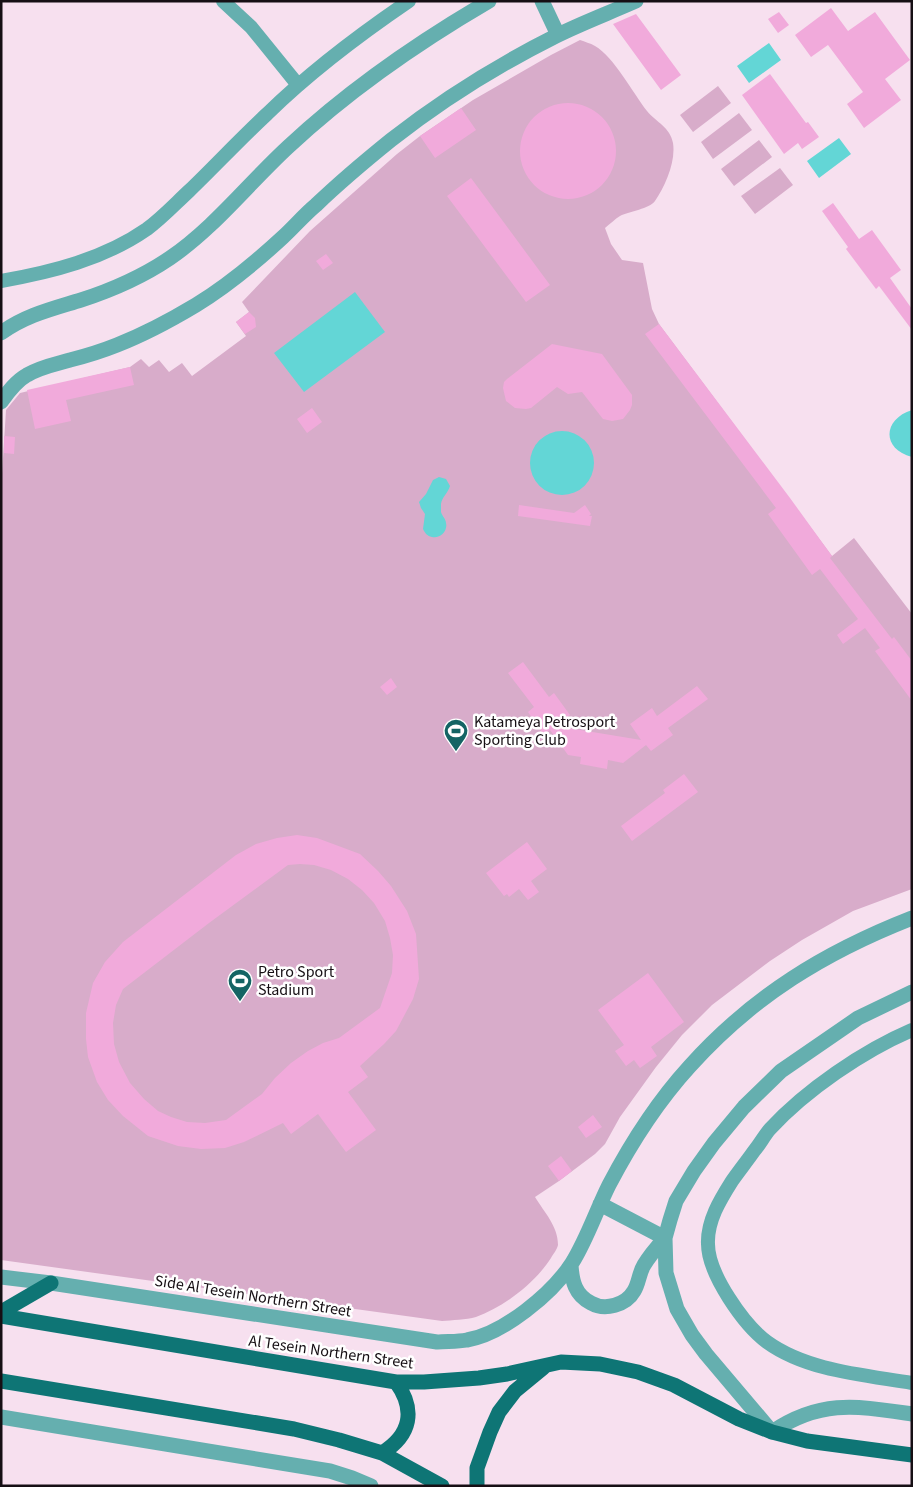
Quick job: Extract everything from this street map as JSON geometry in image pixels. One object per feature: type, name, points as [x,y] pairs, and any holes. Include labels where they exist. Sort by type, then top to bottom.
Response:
[{"type":"main road","points":[[1,1312],[51,1283]]},
{"type":"main road","name":"Al Tesein Northern Street","points":[[1,1316],[396,1382],[480,1378],[562,1362],[600,1364],[638,1372],[674,1385],[739,1419],[772,1432],[807,1441],[848,1448],[912,1455]]},
{"type":"main road","points":[[477,1486],[478,1468],[499,1412],[515,1391],[546,1365]]},
{"type":"main road","points":[[1,1381],[294,1429],[382,1453],[442,1486]]},
{"type":"main road","points":[[382,1453],[393,1446],[398,1440],[408,1421],[408,1407],[404,1393],[396,1382]]},
{"type":"street","points":[[223,1],[251,27],[298,85]]},
{"type":"street","points":[[1,281],[74,264],[100,255],[146,229],[166,213],[298,85],[336,53],[409,1]]},
{"type":"street","points":[[1,333],[28,316],[112,289],[142,275],[170,258],[196,238],[287,147],[329,110],[415,46],[489,1]]},
{"type":"street","points":[[542,1],[558,35]]},
{"type":"street","points":[[1,402],[12,387],[26,375],[44,367],[118,345],[147,332],[196,304],[252,263],[283,237],[352,172],[431,110],[524,52],[636,1]]},
{"type":"street","name":"Side Al Tesein Northern Street","points":[[1,1277],[436,1342],[468,1340],[499,1329],[528,1309],[553,1287],[571,1265],[582,1246],[600,1204],[634,1142],[662,1101],[690,1066],[721,1034],[755,1004],[814,964],[870,935],[912,918]]},
{"type":"street","points":[[912,992],[858,1018],[814,1047],[781,1071],[744,1107],[714,1143],[676,1201],[665,1238],[666,1274],[677,1309],[706,1354],[772,1432],[804,1414],[832,1408],[864,1407],[912,1414]]},
{"type":"street","points":[[912,1030],[871,1051],[833,1076],[793,1107],[769,1130],[719,1202],[709,1230],[708,1245],[712,1265],[733,1305],[767,1342],[806,1362],[827,1368],[912,1383]]},
{"type":"street","points":[[600,1204],[665,1238]]},
{"type":"street","points":[[571,1265],[572,1278],[576,1290],[583,1299],[593,1305],[605,1307],[617,1305],[627,1299],[635,1290],[646,1262],[665,1238]]},
{"type":"street","points":[[1,1417],[330,1471],[371,1486]]},
{"type":"shaded area","name":"Katameya Petrosport Sporting Club","points":[[580,40],[595,46],[609,58],[647,111],[663,125],[673,143],[671,166],[659,195],[652,204],[620,216],[605,228],[611,244],[622,260],[643,263],[652,309],[659,324],[832,556],[854,538],[912,614],[912,889],[853,911],[802,940],[770,961],[712,1005],[682,1035],[656,1067],[620,1117],[605,1144],[595,1154],[535,1197],[556,1232],[557,1249],[528,1285],[508,1301],[487,1313],[476,1317],[442,1321],[1,1260],[1,490],[6,410],[20,393],[130,367],[141,359],[149,367],[159,360],[169,372],[182,363],[192,376],[246,336],[236,322],[249,312],[242,302],[310,231],[397,154],[473,100]]},
{"type":"shaded area","points":[[718,86],[731,103],[693,132],[680,115]]},
{"type":"shaded area","points":[[739,113],[752,130],[713,159],[701,142]]},
{"type":"shaded area","points":[[759,140],[772,157],[734,186],[721,169]]},
{"type":"shaded area","points":[[780,168],[793,185],[755,214],[741,196]]},
{"type":"water","points":[[769,43],[781,60],[749,83],[737,66]]},
{"type":"water","points":[[839,138],[851,154],[819,178],[807,161]]},
{"type":"water","points":[[355,292],[385,332],[304,392],[274,353]]},
{"type":"water","points":[[912,410],[912,457],[895,448],[889,434],[895,420],[902,414]]},
{"type":"water","points":[[556,431],[568,431],[585,440],[592,451],[594,463],[592,475],[585,486],[568,495],[556,495],[544,490],[535,481],[530,469],[530,457],[535,445],[544,436]]},
{"type":"water","points":[[439,477],[446,479],[450,486],[441,504],[441,512],[446,522],[446,529],[440,536],[430,537],[423,529],[425,514],[419,502],[426,494],[433,480]]},
{"type":"building","points":[[831,8],[848,31],[875,12],[910,60],[885,79],[901,100],[864,128],[847,104],[863,92],[828,45],[811,57],[795,35]]},
{"type":"building","points":[[779,12],[789,25],[778,33],[768,19]]},
{"type":"building","points":[[636,14],[681,75],[661,90],[613,24]]},
{"type":"building","points":[[770,74],[806,123],[808,122],[819,137],[802,149],[798,143],[784,154],[742,95]]},
{"type":"building","points":[[568,103],[586,106],[602,117],[613,133],[616,151],[613,169],[602,185],[586,196],[568,199],[550,196],[534,185],[523,169],[520,151],[523,133],[534,117],[550,106]]},
{"type":"building","points":[[461,108],[476,130],[435,158],[420,136]]},
{"type":"building","points":[[471,178],[550,285],[526,302],[447,196]]},
{"type":"building","points":[[833,203],[859,239],[872,230],[901,270],[890,278],[912,309],[912,330],[879,286],[876,289],[846,249],[848,247],[822,211]]},
{"type":"building","points":[[326,254],[333,263],[323,270],[316,261]]},
{"type":"building","points":[[249,312],[255,318],[256,327],[245,334],[236,322]]},
{"type":"building","points":[[659,324],[790,498],[832,556],[830,558],[892,639],[894,637],[912,661],[912,701],[875,651],[880,648],[865,628],[843,644],[837,635],[858,619],[820,569],[812,575],[768,514],[776,508],[645,334]]},
{"type":"building","points":[[552,344],[602,354],[632,395],[632,405],[623,419],[612,421],[603,419],[582,392],[568,394],[557,387],[531,408],[515,408],[506,401],[503,388],[504,382]]},
{"type":"building","points":[[130,367],[134,385],[66,400],[71,421],[35,429],[27,390]]},
{"type":"building","points":[[312,408],[322,422],[307,433],[297,419]]},
{"type":"building","points":[[4,436],[15,437],[14,454],[4,453]]},
{"type":"building","points":[[519,505],[574,513],[585,505],[591,514],[589,516],[592,516],[590,526],[518,516]]},
{"type":"building","points":[[523,662],[549,697],[554,693],[570,715],[556,726],[641,740],[630,724],[652,708],[657,716],[697,686],[708,699],[668,728],[673,735],[651,751],[646,745],[623,763],[608,760],[607,769],[580,764],[581,757],[568,755],[550,730],[544,735],[528,712],[534,707],[508,673]]},
{"type":"building","points":[[391,678],[397,687],[387,695],[380,687]]},
{"type":"building","points":[[684,774],[698,792],[632,841],[621,826],[665,793],[663,790]]},
{"type":"building","points":[[297,835],[317,838],[360,854],[391,886],[407,911],[416,934],[419,979],[413,999],[396,1031],[360,1066],[368,1077],[348,1092],[376,1130],[346,1152],[318,1114],[291,1134],[283,1123],[244,1142],[225,1148],[201,1149],[178,1146],[148,1136],[123,1116],[108,1100],[97,1082],[88,1057],[86,1013],[93,983],[105,962],[123,942],[236,855],[256,844]],"holes":[[[288,865],[314,865],[331,870],[348,879],[362,890],[374,903],[385,921],[393,955],[392,973],[380,1008],[339,1038],[323,1043],[291,1063],[262,1094],[226,1120],[205,1123],[187,1122],[158,1111],[130,1083],[119,1062],[114,1044],[113,1023],[116,1005],[123,989]]]},
{"type":"building","points":[[527,842],[547,869],[531,881],[539,892],[528,900],[519,889],[509,897],[507,894],[504,896],[486,873]]},
{"type":"building","points":[[648,973],[684,1022],[651,1047],[657,1056],[640,1068],[634,1060],[626,1066],[615,1051],[624,1045],[598,1010]]},
{"type":"building","points":[[593,1115],[602,1127],[586,1138],[578,1127]]},
{"type":"building","points":[[561,1156],[572,1171],[559,1181],[548,1166]]},
{"type":"place","name":"Katameya Petrosport Sporting Club","points":[[456,752]]},
{"type":"place","name":"Petro Sport Stadium","points":[[240,1002]]}]
